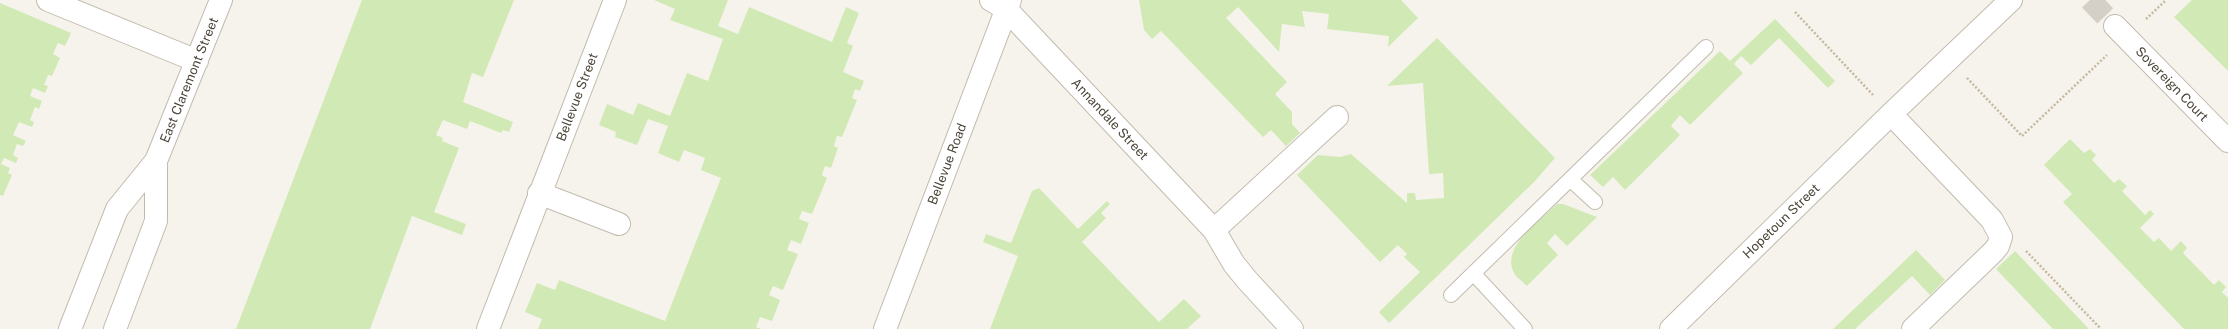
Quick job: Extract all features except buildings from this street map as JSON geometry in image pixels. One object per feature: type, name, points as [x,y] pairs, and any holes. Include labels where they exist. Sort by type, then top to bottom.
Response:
[{"type":"street","points":[[48,0],[197,61]]},
{"type":"street","name":"East Claremont Street","points":[[70,329],[117,209],[156,161],[221,0]]},
{"type":"street","name":"Bellevue Street","points":[[488,329],[539,193],[615,0]]},
{"type":"street","name":"Hopetoun Street","points":[[1670,329],[1890,114],[2011,0]]},
{"type":"street","name":"Annandale Street","points":[[1002,3],[1214,230],[1234,264],[1292,329]]},
{"type":"street","name":"Bellevue Road","points":[[885,329],[1002,3]]},
{"type":"street","name":"Sovereign Court","points":[[2121,32],[2228,141]]},
{"type":"street","points":[[1890,114],[1992,220],[2001,238],[1998,246],[1993,252],[1913,329]]},
{"type":"street","points":[[1214,230],[1337,117]]},
{"type":"street","name":"East Claremont Street","points":[[115,329],[156,221],[156,161]]},
{"type":"street","points":[[539,193],[619,224]]},
{"type":"lane","points":[[1451,295],[1706,47]]},
{"type":"lane","points":[[1570,179],[1595,202]]},
{"type":"lane","points":[[1473,273],[1525,329]]},
{"type":"path","points":[[1949,58],[2022,136],[2121,32],[2166,0]]},
{"type":"path","points":[[1795,12],[1890,114]]},
{"type":"path","points":[[2001,238],[2028,252],[2101,329]]},
{"type":"green space","points":[[362,0],[514,0],[483,77],[472,73],[463,102],[513,122],[509,132],[503,130],[501,133],[470,121],[467,129],[443,120],[436,135],[443,138],[442,141],[459,148],[434,212],[466,224],[462,235],[412,216],[370,329],[236,329]]},
{"type":"green space","points":[[654,0],[728,0],[718,26],[738,34],[749,7],[832,42],[846,7],[859,13],[847,43],[853,46],[843,72],[864,81],[860,91],[855,89],[852,98],[857,100],[842,137],[837,136],[834,146],[838,148],[831,168],[825,166],[822,175],[827,178],[812,214],[802,211],[799,219],[809,223],[801,244],[791,240],[787,250],[798,254],[783,290],[773,286],[769,295],[780,300],[772,321],[760,317],[756,327],[761,329],[538,329],[542,319],[525,312],[537,283],[555,290],[559,280],[665,321],[721,178],[701,170],[705,158],[684,150],[679,162],[658,153],[668,126],[648,119],[637,145],[615,137],[616,132],[599,125],[607,104],[633,115],[638,103],[670,116],[687,73],[708,81],[723,39],[670,20],[675,9]]},
{"type":"green space","points":[[1139,0],[1401,0],[1418,18],[1388,47],[1389,36],[1327,29],[1329,14],[1302,11],[1305,27],[1282,24],[1279,52],[1238,7],[1226,18],[1287,82],[1275,94],[1292,112],[1292,124],[1300,133],[1286,146],[1271,130],[1263,137],[1161,31],[1152,39],[1144,30]]},
{"type":"green space","points":[[2192,0],[2228,0],[2228,71],[2174,17]]},
{"type":"green space","points":[[0,3],[71,33],[65,46],[58,43],[53,54],[60,58],[52,76],[48,75],[44,85],[48,86],[45,93],[33,88],[30,96],[42,101],[39,109],[35,107],[30,120],[34,122],[32,127],[19,122],[13,135],[26,141],[23,146],[17,144],[13,155],[18,158],[16,163],[4,158],[1,164],[10,168],[8,173],[12,175],[3,196],[0,195]]},
{"type":"green space","points":[[1775,19],[1835,81],[1828,88],[1779,38],[1751,65],[1741,56],[1734,64],[1743,73],[1690,125],[1680,115],[1671,126],[1680,135],[1625,190],[1613,177],[1603,187],[1590,175],[1720,51],[1730,61]]},
{"type":"green space","points":[[1437,38],[1555,158],[1535,181],[1389,323],[1379,312],[1420,272],[1404,257],[1407,254],[1398,245],[1380,262],[1297,175],[1318,155],[1340,157],[1351,154],[1407,203],[1407,193],[1415,193],[1416,200],[1444,198],[1443,173],[1429,174],[1423,83],[1387,86]]},
{"type":"green space","points":[[2070,139],[2084,153],[2090,149],[2096,155],[2092,160],[2114,183],[2119,179],[2127,186],[2122,191],[2145,215],[2150,210],[2154,214],[2140,228],[2154,242],[2159,238],[2171,251],[2181,241],[2187,248],[2183,253],[2214,285],[2219,280],[2226,287],[2222,292],[2228,298],[2228,329],[2184,329],[2063,202],[2072,194],[2044,165]]},
{"type":"green space","points":[[1039,188],[1078,229],[1107,201],[1110,204],[1101,213],[1106,218],[1082,242],[1159,322],[1184,299],[1201,316],[1187,329],[990,329],[1018,256],[983,242],[986,234],[1011,243],[1032,191]]},
{"type":"green space","points":[[1557,204],[1563,204],[1597,217],[1567,246],[1555,234],[1547,243],[1558,255],[1527,286],[1514,273],[1511,263],[1513,254],[1517,244],[1524,235]]},
{"type":"green space","points":[[1916,250],[1945,280],[1930,295],[1912,276],[1855,329],[1833,329]]},
{"type":"green space","points":[[2015,251],[2089,329],[2053,329],[1996,269]]},
{"type":"tunnel","points":[[2090,0],[2115,26]]}]
